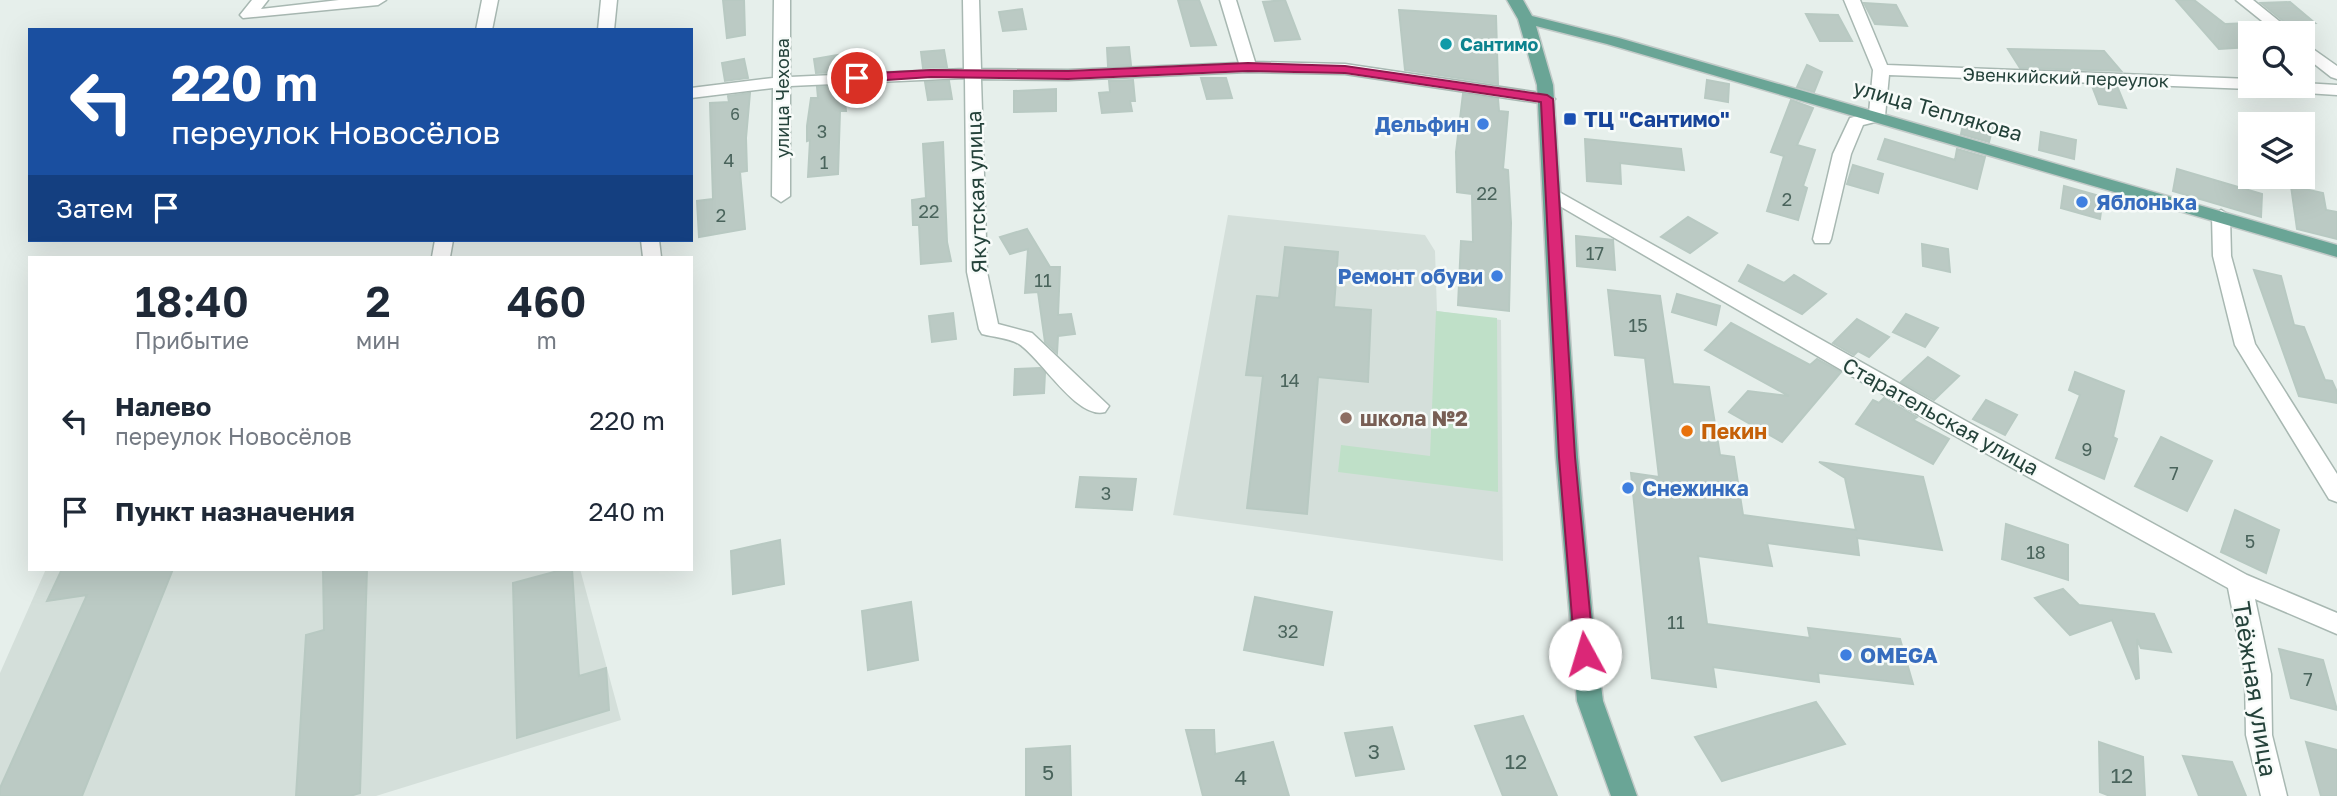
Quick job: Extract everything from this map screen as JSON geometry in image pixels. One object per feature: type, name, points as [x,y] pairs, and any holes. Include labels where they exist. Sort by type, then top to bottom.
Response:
[{"type":"main road","points":[[1515,0],[1526,19],[1542,69],[1547,99],[1573,541],[1590,701],[1624,796]]},
{"type":"main road","name":"улица Теплякова","points":[[1526,19],[1877,117],[2337,251]]},
{"type":"street","points":[[260,0],[248,15],[378,0]]},
{"type":"street","points":[[484,28],[490,0]]},
{"type":"street","points":[[606,28],[609,0]]},
{"type":"street","name":"улица Чехова","points":[[781,197],[782,0]]},
{"type":"street","name":"Якутская улица","points":[[971,0],[977,272],[989,329],[1025,338],[1072,385],[1098,406]]},
{"type":"street","points":[[1228,0],[1248,67]]},
{"type":"street","points":[[1822,239],[1842,154],[1856,122],[1877,117],[1881,70],[1852,0]]},
{"type":"street","points":[[2244,0],[2271,21]]},
{"type":"street","points":[[2315,57],[2337,74]]},
{"type":"street","points":[[693,93],[783,82],[931,74],[1068,75],[1248,67],[1345,69],[1547,99]]},
{"type":"street","name":"Эвенкийский переулок","points":[[1881,70],[2238,83]]},
{"type":"street","points":[[2315,89],[2337,90]]},
{"type":"street","name":"Старательская улица","points":[[1552,194],[1956,426],[2239,582],[2337,624]]},
{"type":"street","points":[[2221,216],[2222,256],[2245,345],[2337,493]]},
{"type":"street","name":"Таёжная улица","points":[[2239,582],[2258,674],[2259,734],[2274,796]]},
{"type":"shaded area","name":"школа №2","points":[[1228,215],[1425,235],[1435,251],[1437,311],[1501,320],[1503,561],[1173,515]]},
{"type":"shaded area","points":[[45,571],[581,571],[621,720],[376,796],[0,796],[0,673]]},
{"type":"green space","points":[[1436,311],[1497,318],[1498,492],[1338,472],[1341,445],[1430,456]]},
{"type":"building","points":[[723,0],[744,0],[745,35],[727,38]]},
{"type":"building","points":[[1178,0],[1199,0],[1216,45],[1191,46]]},
{"type":"building","points":[[1285,0],[1300,39],[1275,41],[1263,2]]},
{"type":"building","points":[[2176,0],[2194,0],[2225,24],[2238,23],[2238,48],[2219,49]]},
{"type":"building","points":[[2290,2],[2313,21],[2283,21],[2261,3]]},
{"type":"building","points":[[1864,3],[1896,5],[1907,26],[1875,24]]},
{"type":"building","points":[[1022,9],[1026,29],[1003,31],[999,12]]},
{"type":"building","name":"Сантимо","points":[[1399,10],[1496,16],[1498,84],[1405,70]]},
{"type":"building","points":[[1806,14],[1838,15],[1852,41],[1820,41]]},
{"type":"building","points":[[1129,47],[1131,65],[1108,66],[1107,48]]},
{"type":"building","points":[[2008,49],[2104,51],[2121,71],[2020,68]]},
{"type":"building","points":[[944,50],[947,67],[923,68],[921,52]]},
{"type":"building","points":[[838,55],[841,72],[816,73],[814,59]]},
{"type":"building","points":[[744,59],[748,78],[725,81],[722,63]]},
{"type":"building","points":[[1807,65],[1822,72],[1814,92],[1797,87]]},
{"type":"building","points":[[1201,78],[1226,78],[1232,98],[1207,99]]},
{"type":"building","points":[[1133,80],[1135,101],[1130,101],[1132,111],[1102,113],[1099,93],[1110,92],[1109,81]]},
{"type":"building","points":[[1707,80],[1729,84],[1728,102],[1705,98]]},
{"type":"building","points":[[949,81],[952,99],[928,100],[925,82]]},
{"type":"building","points":[[843,86],[846,111],[840,111],[838,174],[808,177],[810,140],[807,141],[807,126],[811,98],[818,98],[817,87]]},
{"type":"building","points":[[2092,86],[2117,86],[2126,108],[2099,104]]},
{"type":"building","points":[[1056,89],[1056,111],[1014,112],[1014,91]]},
{"type":"building","points":[[750,93],[746,138],[747,171],[740,172],[745,229],[699,237],[697,201],[713,199],[710,103],[729,102],[728,96]]},
{"type":"building","points":[[1463,94],[1498,99],[1499,111],[1508,112],[1503,169],[1508,170],[1511,223],[1509,311],[1458,305],[1461,241],[1473,242],[1472,194],[1457,192],[1456,152]]},
{"type":"building","points":[[1791,100],[1813,108],[1797,145],[1815,150],[1803,186],[1807,188],[1798,220],[1767,211],[1784,156],[1771,152]]},
{"type":"building","points":[[1965,115],[1994,123],[1989,142],[1961,134]]},
{"type":"building","points":[[2041,132],[2076,140],[2074,159],[2039,150]]},
{"type":"building","points":[[1585,139],[1681,149],[1684,170],[1620,163],[1621,184],[1587,181]]},
{"type":"building","points":[[1885,139],[1955,160],[1957,149],[1985,157],[1977,189],[1878,159]]},
{"type":"building","points":[[943,142],[947,242],[951,261],[921,264],[919,225],[913,225],[912,200],[926,198],[923,144]]},
{"type":"building","points":[[1853,165],[1883,174],[1878,193],[1847,184]]},
{"type":"building","points":[[2177,169],[2262,194],[2261,217],[2173,191]]},
{"type":"building","name":"Яблонька","points":[[2064,186],[2103,197],[2100,219],[2061,208]]},
{"type":"building","points":[[2291,189],[2323,193],[2326,210],[2337,212],[2337,239],[2297,229]]},
{"type":"building","points":[[1688,217],[1717,233],[1690,253],[1661,237]]},
{"type":"building","points":[[1027,229],[1050,267],[1060,267],[1058,315],[1071,314],[1075,334],[1058,336],[1057,353],[1045,342],[1038,292],[1025,293],[1028,249],[1010,254],[1000,237]]},
{"type":"building","points":[[1576,236],[1613,240],[1615,270],[1577,266]]},
{"type":"building","points":[[1922,244],[1948,249],[1950,272],[1923,266]]},
{"type":"building","points":[[1285,247],[1338,252],[1334,307],[1371,310],[1368,382],[1318,377],[1307,514],[1247,508],[1263,376],[1246,375],[1257,296],[1279,298]]},
{"type":"building","points":[[1748,265],[1784,283],[1794,275],[1826,294],[1802,314],[1739,281]]},
{"type":"building","points":[[2254,270],[2281,276],[2294,325],[2304,327],[2325,380],[2332,381],[2337,392],[2337,403],[2299,396]]},
{"type":"building","points":[[1608,290],[1660,296],[1673,384],[1709,387],[1720,455],[1734,457],[1743,515],[1856,530],[1845,478],[1819,462],[1923,477],[1942,550],[1857,538],[1859,555],[1767,543],[1772,566],[1698,556],[1707,624],[1810,638],[1808,628],[1900,639],[1913,684],[1818,673],[1819,682],[1713,667],[1716,687],[1652,678],[1631,473],[1659,477],[1645,358],[1615,355]]},
{"type":"building","points":[[1677,294],[1720,306],[1716,325],[1672,312]]},
{"type":"building","points":[[953,313],[956,339],[932,342],[929,316]]},
{"type":"building","points":[[1906,314],[1938,328],[1925,347],[1893,332]]},
{"type":"building","points":[[1857,319],[1889,337],[1869,357],[1858,351],[1854,355],[1833,343]]},
{"type":"building","points":[[1731,323],[1810,365],[1817,359],[1841,372],[1782,442],[1729,412],[1748,391],[1789,396],[1705,350]]},
{"type":"building","points":[[1928,357],[1959,376],[1934,400],[1901,382]]},
{"type":"building","points":[[1040,368],[1045,373],[1044,393],[1014,395],[1015,369]]},
{"type":"building","points":[[2075,372],[2124,391],[2113,437],[2117,439],[2104,479],[2056,458],[2080,395],[2069,390]]},
{"type":"building","points":[[1884,398],[1917,417],[1913,420],[1949,439],[1933,464],[1856,424],[1873,400],[1879,403]]},
{"type":"building","points":[[1986,400],[2017,415],[2005,435],[1973,419]]},
{"type":"building","points":[[2161,437],[2212,461],[2187,511],[2135,486]]},
{"type":"building","points":[[1080,477],[1136,479],[1132,510],[1076,507]]},
{"type":"building","points":[[2235,510],[2279,530],[2266,573],[2221,552]]},
{"type":"building","points":[[2006,524],[2068,545],[2068,580],[2002,559]]},
{"type":"building","points":[[780,540],[784,584],[733,594],[731,551]]},
{"type":"building","points":[[61,571],[172,571],[82,796],[0,796],[0,788],[87,595],[47,601]]},
{"type":"building","points":[[323,571],[367,571],[360,793],[350,796],[296,796],[306,635],[324,630]]},
{"type":"building","points":[[558,571],[572,571],[579,676],[606,668],[609,710],[517,738],[513,583]]},
{"type":"building","points":[[2063,589],[2079,605],[2154,614],[2171,652],[2141,648],[2137,639],[2139,678],[2136,679],[2112,620],[2070,635],[2035,598]]},
{"type":"building","points":[[1255,597],[1332,612],[1323,665],[1244,650]]},
{"type":"building","points":[[911,602],[918,660],[868,670],[862,611]]},
{"type":"building","points":[[2279,649],[2323,660],[2337,710],[2291,698]]},
{"type":"building","points":[[1816,702],[1845,744],[1722,781],[1695,737]]},
{"type":"building","points":[[1523,716],[1557,796],[1503,796],[1475,726]]},
{"type":"building","points":[[1392,727],[1404,769],[1356,776],[1345,733]]},
{"type":"building","points":[[1186,730],[1214,730],[1215,754],[1273,742],[1289,796],[1203,796]]},
{"type":"building","points":[[2099,742],[2143,757],[2145,796],[2110,796],[2100,792]]},
{"type":"building","points":[[2306,742],[2337,750],[2337,796],[2321,796]]},
{"type":"building","points":[[1070,746],[1071,796],[1026,796],[1026,749]]},
{"type":"building","points":[[2183,756],[2232,762],[2246,796],[2199,796]]},
{"type":"place","name":"Сантимо","points":[[1446,44]]},
{"type":"place","name":"ТЦ \"Сантимо\"","points":[[1570,119]]},
{"type":"place","name":"Дельфин","points":[[1483,124]]},
{"type":"place","name":"Яблонька","points":[[2082,202]]},
{"type":"place","name":"Ремонт обуви","points":[[1497,276]]},
{"type":"place","name":"школа №2","points":[[1346,418]]},
{"type":"place","name":"Пекин","points":[[1687,431]]},
{"type":"place","name":"Снежинка","points":[[1628,488]]},
{"type":"place","name":"OMEGA","points":[[1846,655]]},
{"type":"route","points":[[857,78],[931,74],[1068,75],[1248,67],[1345,69],[1547,99],[1551,210],[1563,352],[1567,457],[1585,654]]}]
